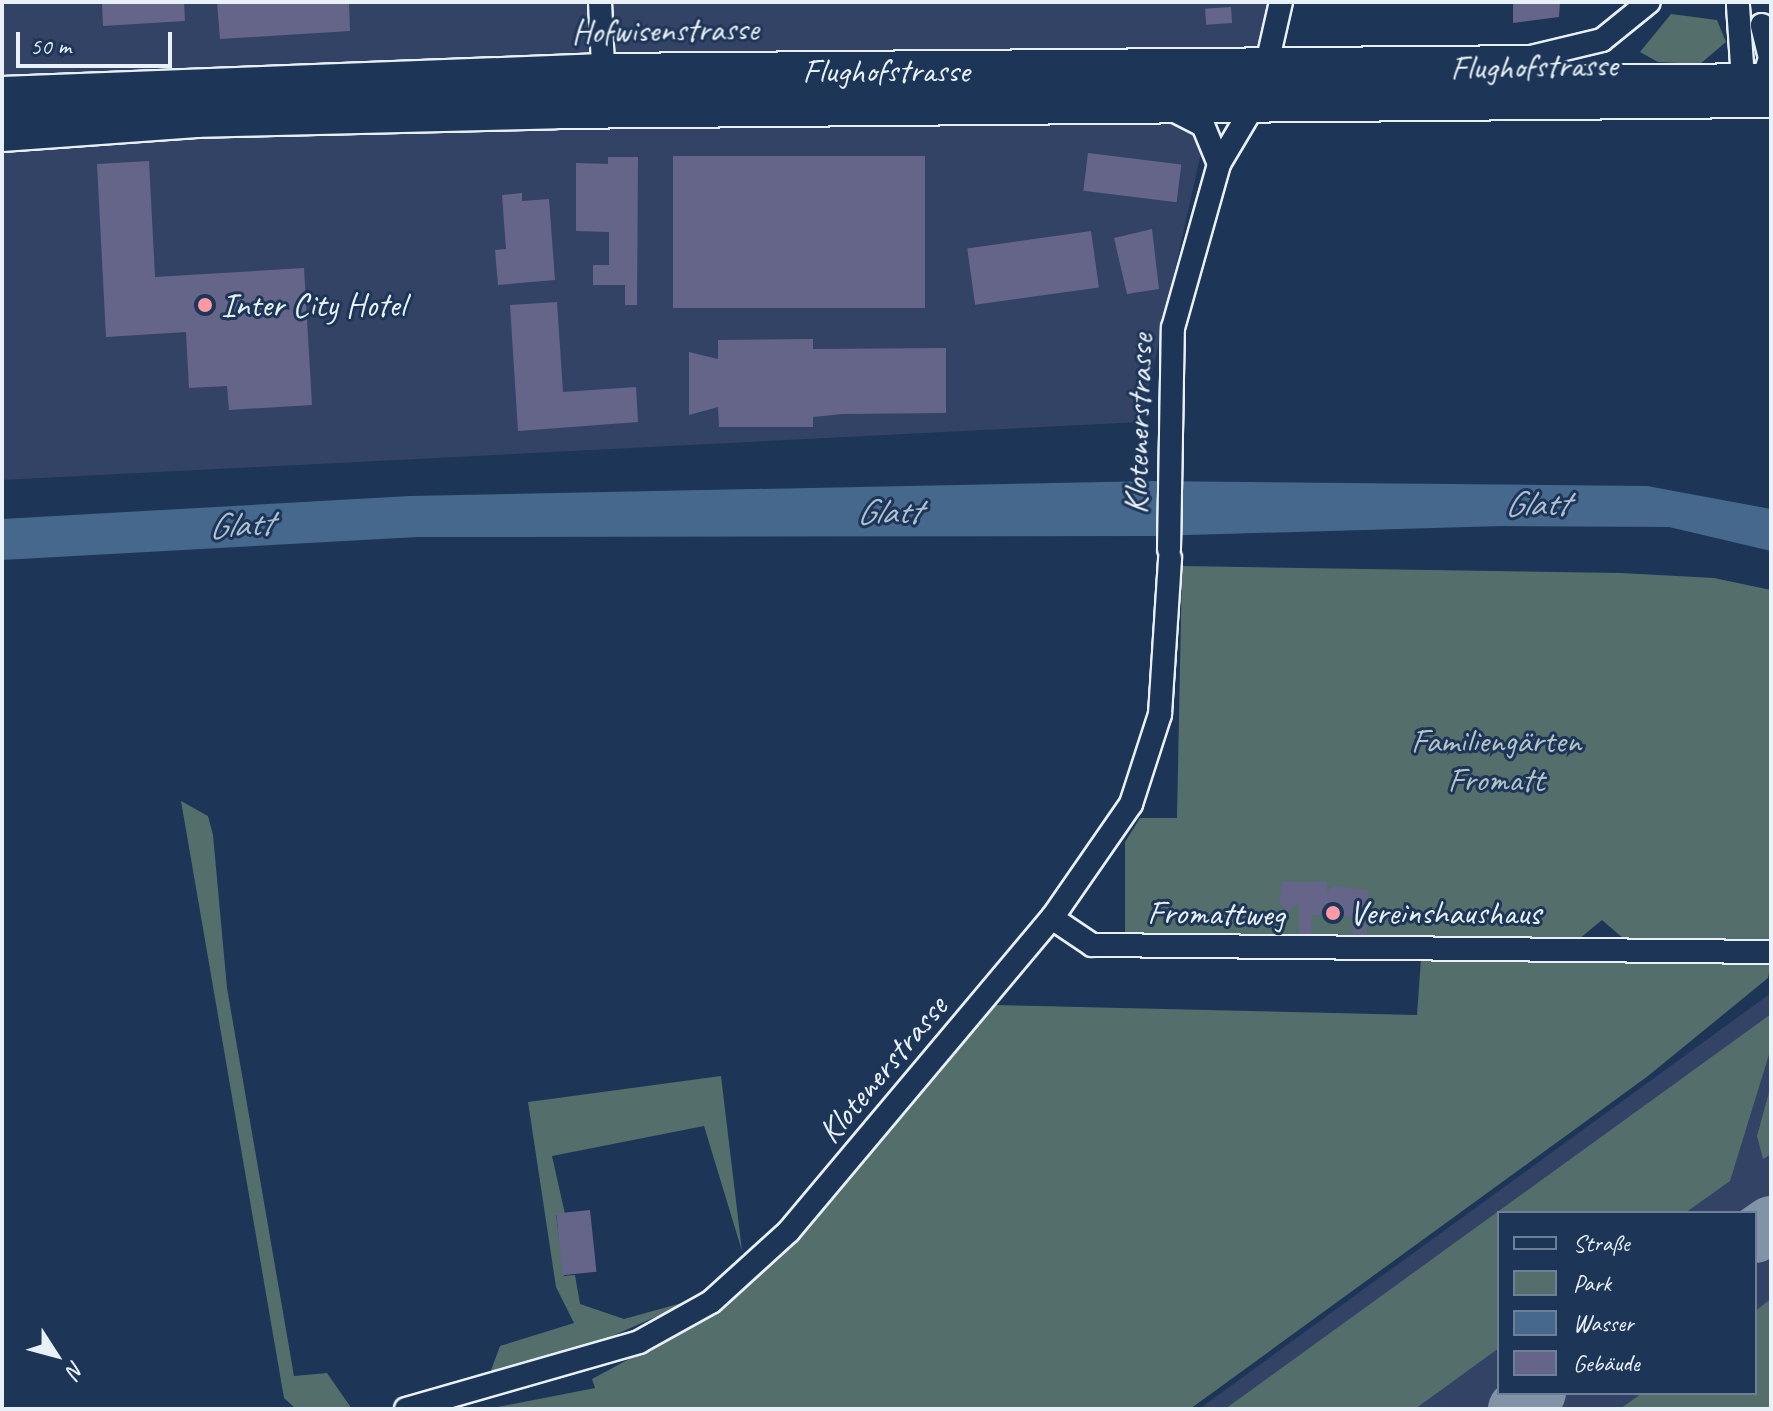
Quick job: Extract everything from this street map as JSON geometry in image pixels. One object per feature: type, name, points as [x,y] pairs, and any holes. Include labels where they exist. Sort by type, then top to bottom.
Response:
[{"type":"main road","name":"Flughofstrasse","points":[[2,136],[350,117],[1164,108],[1761,89]]},
{"type":"main road","name":"Flughofstrasse","points":[[2,112],[341,92],[1761,89]]},
{"type":"street","points":[[600,2],[603,65]]},
{"type":"street","points":[[1268,59],[1281,2]]},
{"type":"street","name":"Hofwisenstrasse","points":[[2,88],[603,65],[1268,59],[1572,52],[1602,40],[1649,2]]},
{"type":"street","points":[[1736,4],[1766,29],[1761,89]]},
{"type":"street","points":[[1736,4],[1761,89]]},
{"type":"street","name":"Klotenerstrasse","points":[[406,1409],[639,1342],[711,1302],[789,1231],[1052,918],[1101,855],[1145,771],[1167,665],[1170,553],[1168,472],[1173,328],[1219,164],[1254,105]]},
{"type":"street","points":[[1164,108],[1203,125],[1219,164]]},
{"type":"street","name":"Fromattweg","points":[[1052,918],[1092,945],[1771,952]]},
{"type":"shaded area","points":[[2,2],[1277,2],[1277,24],[1203,144],[1141,422],[2,480]]},
{"type":"shaded area","points":[[1771,993],[1771,1409],[1199,1409]]},
{"type":"green space","points":[[1671,14],[1717,20],[1726,42],[1700,64],[1658,62],[1640,52]]},
{"type":"green space","name":"Familiengärten Fromatt","points":[[1182,566],[1621,573],[1714,578],[1771,590],[1771,944],[1631,945],[1602,920],[1567,949],[1125,940],[1125,842],[1140,818],[1177,818]]},
{"type":"green space","points":[[181,801],[208,816],[213,835],[227,988],[294,1376],[327,1373],[352,1409],[296,1409],[284,1398]]},
{"type":"green space","points":[[1421,958],[1771,960],[1768,978],[1648,1076],[1190,1409],[487,1409],[595,1388],[592,1379],[718,1311],[798,1236],[993,1005],[1417,1015]]},
{"type":"green space","points":[[1771,1014],[1771,1048],[1730,1181],[1688,1211],[1499,1211]]},
{"type":"green space","points":[[721,1076],[742,1251],[704,1126],[552,1156],[565,1214],[556,1215],[564,1276],[575,1275],[580,1304],[624,1319],[696,1299],[592,1345],[490,1373],[500,1346],[574,1323],[556,1287],[528,1102]]},
{"type":"green space","points":[[1771,1085],[1771,1154],[1763,1159],[1757,1136]]},
{"type":"green space","points":[[1497,1212],[1497,1349],[1415,1409],[1225,1409]]},
{"type":"green space","points":[[1771,1299],[1771,1409],[1620,1409],[1639,1395],[1757,1395],[1757,1310]]},
{"type":"water","name":"Glatt","points":[[1154,481],[1647,486],[1771,509],[1771,551],[1669,527],[1502,526],[1154,536],[418,537],[2,560],[2,519],[410,496]]},
{"type":"building","points":[[102,2],[184,2],[185,21],[103,26]]},
{"type":"building","points":[[217,2],[349,2],[350,31],[220,39]]},
{"type":"building","points":[[1513,2],[1560,2],[1559,17],[1513,23]]},
{"type":"building","points":[[1231,7],[1232,23],[1206,25],[1205,9]]},
{"type":"building","points":[[1088,153],[1181,164],[1177,202],[1083,191]]},
{"type":"building","points":[[673,156],[925,156],[925,308],[673,308]]},
{"type":"building","points":[[608,157],[638,157],[637,305],[625,305],[625,285],[593,285],[593,265],[609,265],[609,232],[576,231],[576,163],[608,164]]},
{"type":"building","name":"Inter City Hotel","points":[[149,161],[155,277],[304,268],[312,405],[229,410],[227,386],[189,388],[186,332],[106,337],[97,164]]},
{"type":"building","points":[[522,193],[522,201],[549,199],[555,280],[498,285],[495,250],[506,249],[502,195]]},
{"type":"building","points":[[1152,229],[1159,289],[1127,294],[1114,238]]},
{"type":"building","points":[[1091,231],[1099,287],[975,305],[967,248]]},
{"type":"building","points":[[557,302],[563,392],[636,387],[638,422],[518,431],[510,305]]},
{"type":"building","points":[[813,339],[813,349],[946,348],[946,413],[813,417],[813,427],[719,427],[718,407],[689,415],[689,352],[718,359],[718,340]]},
{"type":"building","name":"Vereinshaushaus","points":[[1282,882],[1327,882],[1327,892],[1334,886],[1368,890],[1366,938],[1353,938],[1353,917],[1312,915],[1311,941],[1299,940],[1299,903],[1287,911],[1279,902]]},
{"type":"building","points":[[590,1210],[596,1272],[563,1275],[556,1214]]},
{"type":"taxiway","points":[[1757,1234],[1771,1224]]},
{"type":"taxiway","points":[[1516,1409],[1535,1395]]},
{"type":"place","name":"Inter City Hotel","points":[[205,305]]},
{"type":"place","name":"Vereinshaushaus","points":[[1333,913]]}]
